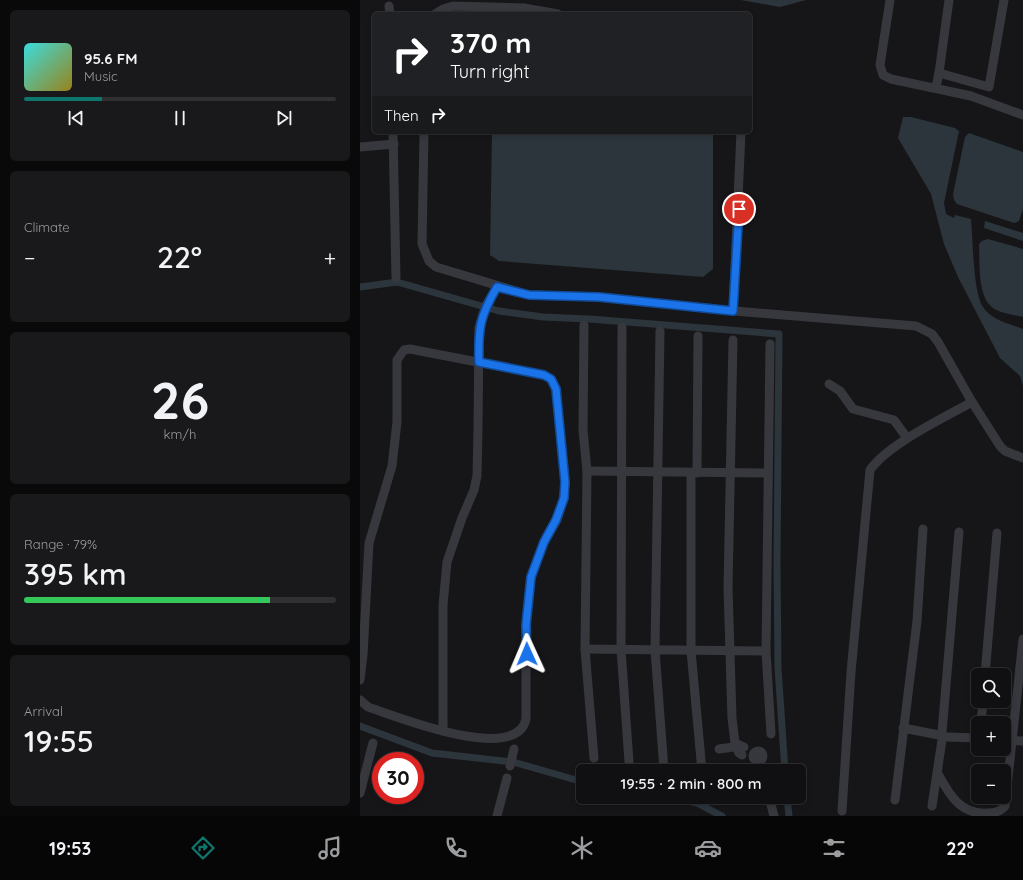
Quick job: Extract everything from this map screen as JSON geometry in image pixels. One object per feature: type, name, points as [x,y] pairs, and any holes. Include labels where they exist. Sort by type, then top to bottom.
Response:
[{"type":"street","points":[[890,0],[880,71],[883,75],[891,79],[936,87],[971,96],[1023,115]]},
{"type":"street","points":[[936,87],[949,0]]},
{"type":"street","points":[[939,73],[989,87],[1004,0]]},
{"type":"street","points":[[438,12],[443,8],[461,6],[524,8],[547,12]]},
{"type":"street","points":[[393,134],[396,278]]},
{"type":"street","points":[[424,134],[422,244],[424,253],[436,267],[497,287],[529,295],[599,297],[733,311],[916,326],[932,334],[938,342],[972,402],[1000,446],[1005,451],[1023,458]]},
{"type":"street","points":[[733,311],[741,134]]},
{"type":"street","points":[[360,147],[394,144]]},
{"type":"street","points":[[443,731],[443,605],[447,562],[462,518],[474,490],[476,476],[479,333],[482,315],[497,287]]},
{"type":"street","points":[[584,324],[582,430],[587,470],[585,649],[594,758]]},
{"type":"street","points":[[622,327],[621,649],[629,762]]},
{"type":"street","points":[[660,331],[659,472],[655,650],[664,764]]},
{"type":"street","points":[[698,336],[691,651],[701,764]]},
{"type":"street","points":[[733,340],[728,588],[732,718],[747,751],[757,764]]},
{"type":"street","points":[[770,344],[766,651],[771,734]]},
{"type":"street","points":[[360,680],[363,655],[369,543],[392,466],[397,422],[397,366],[399,355],[404,350],[410,349],[544,375],[551,379],[556,389],[565,482],[564,498],[556,520],[544,542],[531,577],[526,625],[526,719],[524,727],[516,735],[501,738],[458,735],[368,707],[360,700]]},
{"type":"street","points":[[829,384],[840,391],[853,409],[894,420],[907,438]]},
{"type":"street","points":[[842,811],[852,672],[870,470],[874,464],[907,438],[972,402]]},
{"type":"street","points":[[587,470],[622,472],[768,473]]},
{"type":"street","points":[[895,800],[917,621],[923,529]]},
{"type":"street","points":[[932,806],[943,736],[959,532]]},
{"type":"street","points":[[986,668],[997,533]]},
{"type":"street","points":[[1011,720],[1023,639]]},
{"type":"street","points":[[585,649],[766,651]]},
{"type":"street","points":[[904,728],[943,736],[971,738]]},
{"type":"street","points":[[1011,740],[1023,742]]},
{"type":"street","points":[[360,793],[373,743]]},
{"type":"street","points":[[510,766],[514,749]]},
{"type":"street","points":[[719,749],[747,751]]},
{"type":"street","points":[[938,774],[950,794],[959,805],[978,815],[996,814],[1004,808],[1007,799],[1008,756]]},
{"type":"street","points":[[497,816],[507,778]]},
{"type":"street","points":[[771,804],[774,816]]},
{"type":"shaded area","points":[[741,0],[806,0],[780,7]]},
{"type":"shaded area","points":[[903,117],[911,117],[955,128],[959,131],[944,203],[946,214],[954,218],[955,215],[971,219],[975,278],[977,290],[983,307],[996,318],[1023,329],[1023,386],[1020,376],[1000,358],[958,277],[944,244],[931,194],[898,138]]},
{"type":"shaded area","points":[[969,133],[1023,152],[1023,209],[1019,221],[1014,223],[957,204],[954,200],[953,194],[965,137]]},
{"type":"shaded area","points":[[492,134],[713,134],[713,269],[703,277],[499,261],[490,255]]},
{"type":"shaded area","points":[[985,221],[1023,233],[1023,241],[984,228]]},
{"type":"shaded area","points":[[988,239],[1023,249],[1023,317],[996,310],[988,303],[984,296],[980,278],[979,244]]},
{"type":"waterway","points":[[360,287],[397,282],[499,311],[543,317],[589,319],[779,334],[777,562],[778,668],[785,764]]},
{"type":"waterway","points":[[360,726],[432,753],[513,762],[576,780]]},
{"type":"waterway","points":[[699,804],[722,816]]},
{"type":"waterway","points":[[788,804],[789,816]]},
{"type":"route","points":[[527,654],[526,625],[531,577],[535,563],[556,520],[564,498],[565,482],[556,389],[551,379],[544,375],[479,362],[479,327],[486,305],[497,287],[529,295],[556,297],[599,297],[649,301],[733,311],[739,209]]}]
